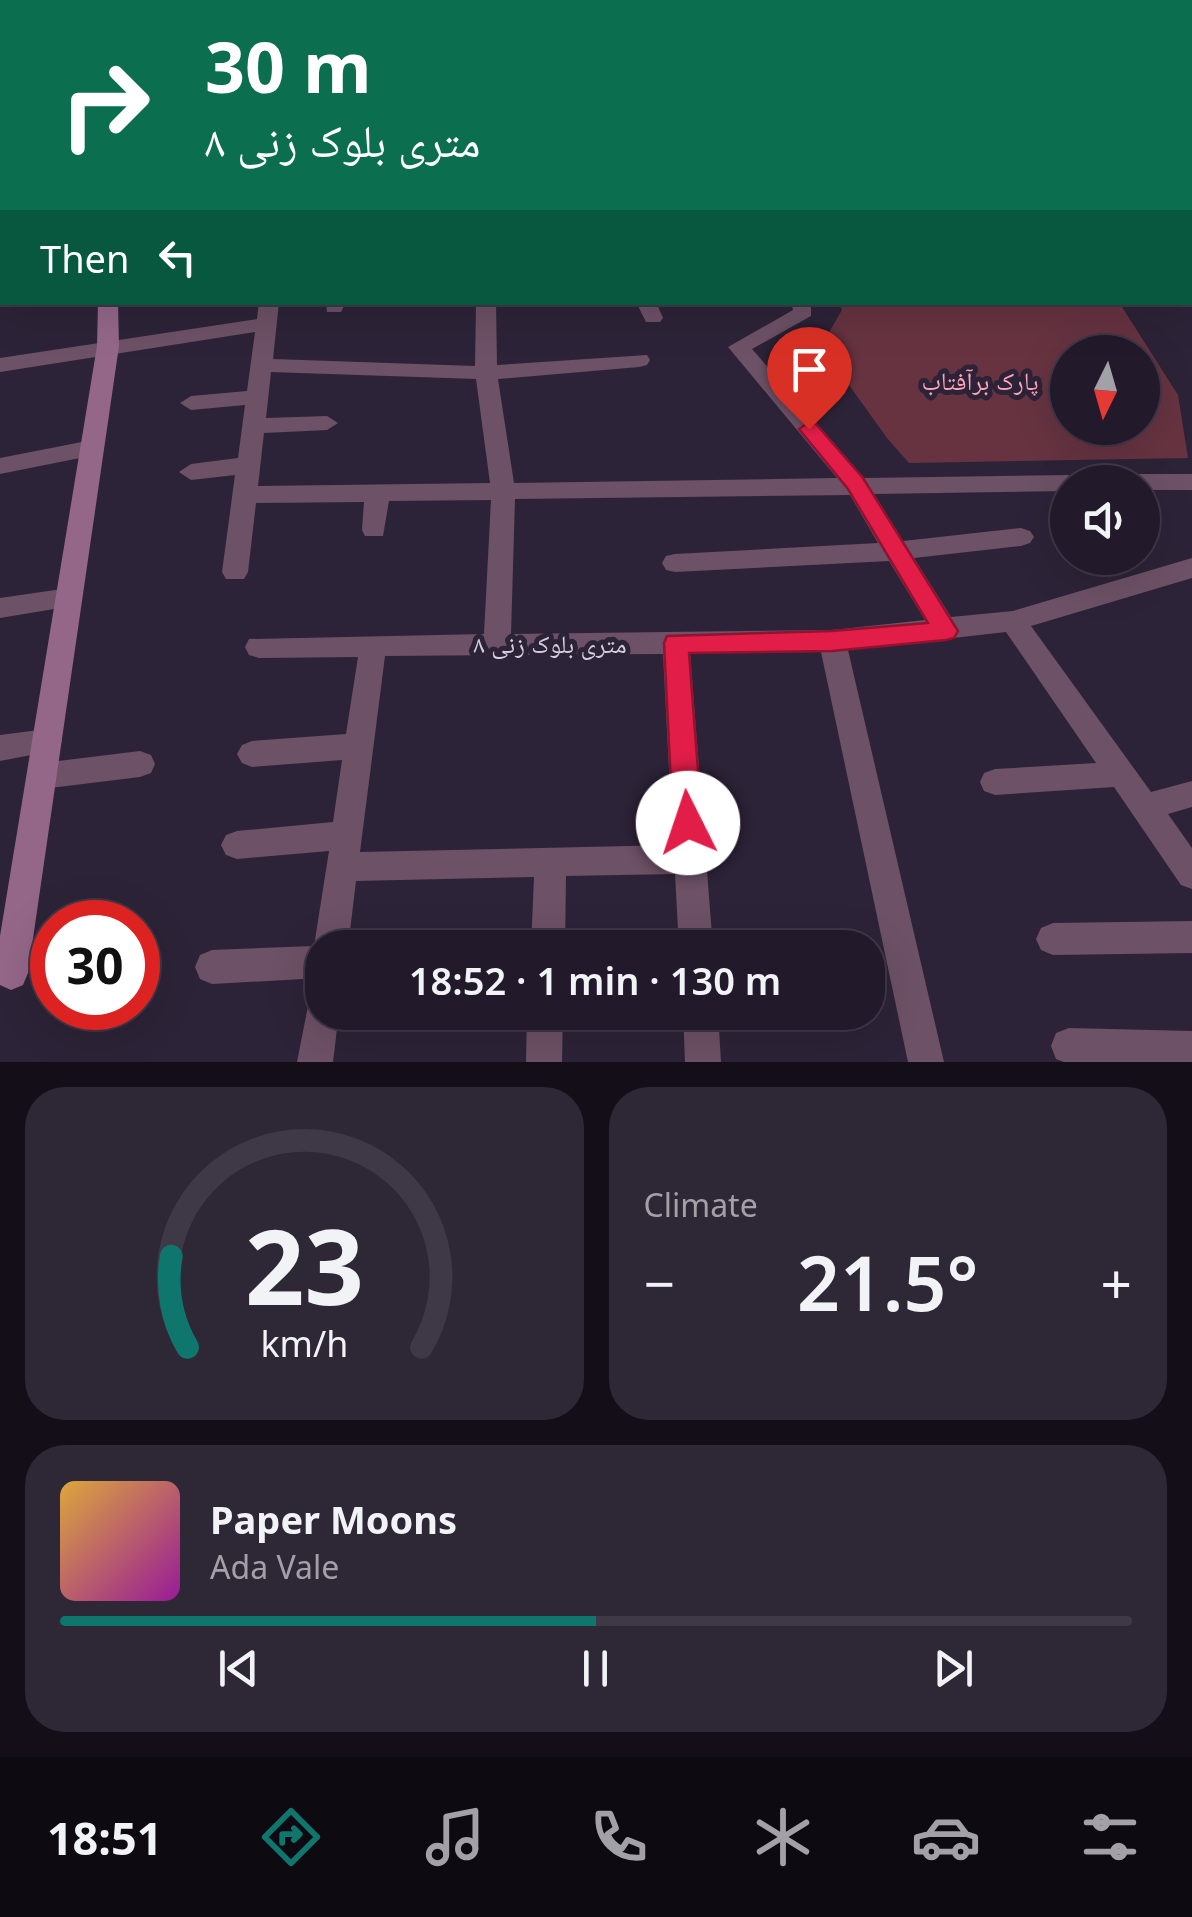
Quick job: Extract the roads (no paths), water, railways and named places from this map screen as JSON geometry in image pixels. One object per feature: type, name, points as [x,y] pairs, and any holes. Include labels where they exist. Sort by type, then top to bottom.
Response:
[{"type":"street","points":[[6,973],[42,776],[108,346],[108,305]]},
{"type":"street","points":[[486,305],[486,373],[502,492],[497,644]]},
{"type":"street","points":[[802,305],[804,312],[739,347],[856,484],[946,631]]},
{"type":"street","points":[[0,365],[268,313],[235,572]]},
{"type":"street","points":[[261,364],[486,373],[640,360]]},
{"type":"street","points":[[191,402],[258,397]]},
{"type":"street","points":[[254,426],[327,423]]},
{"type":"street","points":[[0,466],[92,448]]},
{"type":"street","points":[[191,472],[249,465]]},
{"type":"street","points":[[1160,482],[1192,482]]},
{"type":"street","points":[[245,496],[1050,483]]},
{"type":"street","points":[[374,530],[377,494]]},
{"type":"street","points":[[674,563],[897,551],[1020,537]]},
{"type":"street","name":"۸ متری بلوک زنی","points":[[259,647],[832,641],[1013,621],[1192,568]]},
{"type":"street","points":[[0,608],[69,598]]},
{"type":"street","points":[[1013,621],[1192,874]]},
{"type":"street","points":[[832,641],[926,1062]]},
{"type":"street","points":[[676,643],[695,930]]},
{"type":"street","points":[[333,930],[372,646]]},
{"type":"street","points":[[0,748],[47,741]]},
{"type":"street","points":[[252,754],[359,746]]},
{"type":"street","points":[[42,776],[140,764]]},
{"type":"street","points":[[995,782],[1121,774]]},
{"type":"street","points":[[1145,808],[1192,794]]},
{"type":"street","points":[[236,845],[550,862],[690,859]]},
{"type":"street","points":[[548,930],[550,862]]},
{"type":"street","points":[[1053,939],[1192,938]]},
{"type":"street","points":[[212,967],[305,963]]},
{"type":"street","points":[[315,1062],[319,1030]]},
{"type":"street","points":[[544,1062],[545,1030]]},
{"type":"street","points":[[701,1030],[703,1062]]},
{"type":"street","points":[[1070,1046],[1192,1048]]},
{"type":"park label","name":"پارک برآفتاب","points":[[980,381]]}]
